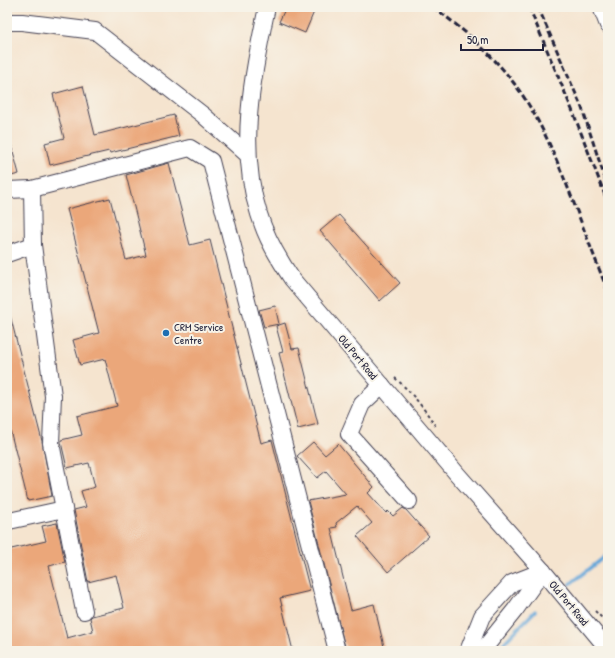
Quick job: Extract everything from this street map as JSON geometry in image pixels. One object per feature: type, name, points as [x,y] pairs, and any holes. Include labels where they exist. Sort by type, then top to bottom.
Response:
[{"type":"street","name":"Old Port Road","points":[[267,7],[249,111],[248,155],[255,202],[265,232],[276,255],[292,279],[386,380],[458,475],[543,571],[608,650]]},
{"type":"street","points":[[601,7],[608,25]]},
{"type":"street","points":[[7,22],[22,22],[95,31],[203,115],[248,155]]},
{"type":"street","points":[[7,190],[32,189],[190,148],[211,161],[337,651]]},
{"type":"street","points":[[32,189],[33,245],[53,396],[51,444],[84,611]]},
{"type":"street","points":[[7,254],[33,245]]},
{"type":"street","points":[[386,380],[362,404],[349,434],[409,501]]},
{"type":"street","points":[[8,521],[64,509]]},
{"type":"street","points":[[468,651],[482,616],[512,583],[543,571]]},
{"type":"street","points":[[482,651],[515,610],[543,571]]},
{"type":"path","points":[[386,380],[413,396],[428,414],[436,427]]},
{"type":"path","points":[[590,607],[608,624]]},
{"type":"building","points":[[286,7],[316,7],[305,33],[279,22]]},
{"type":"building","points":[[83,86],[95,135],[174,115],[179,136],[110,153],[109,151],[50,165],[45,143],[64,138],[53,94]]},
{"type":"building","points":[[7,140],[10,140],[19,174],[7,177]]},
{"type":"building","name":"CRM Service Centre","points":[[169,163],[190,245],[210,240],[261,443],[272,440],[310,591],[280,598],[293,651],[7,651],[7,550],[46,541],[42,526],[57,523],[65,562],[49,566],[67,638],[93,631],[90,618],[92,616],[124,608],[116,575],[88,582],[74,510],[86,507],[81,491],[95,487],[89,463],[67,468],[61,442],[61,440],[82,435],[77,416],[117,406],[105,359],[80,365],[73,340],[99,333],[67,209],[110,198],[126,260],[146,255],[126,175]]},
{"type":"building","points":[[339,215],[400,283],[380,301],[320,231]]},
{"type":"building","points":[[275,306],[279,324],[264,327],[259,310]]},
{"type":"building","points":[[10,315],[42,441],[52,496],[28,501],[7,418],[7,316]]},
{"type":"building","points":[[285,323],[292,349],[299,348],[318,424],[298,429],[279,353],[283,352],[276,326]]},
{"type":"building","points":[[313,442],[325,455],[338,444],[374,487],[368,493],[386,513],[388,511],[393,516],[403,508],[429,536],[388,572],[357,536],[372,523],[357,506],[336,523],[337,527],[331,528],[351,610],[374,604],[385,651],[346,651],[308,501],[346,494],[326,471],[317,478],[297,456]]},
{"type":"waterway","points":[[570,584],[608,554]]},
{"type":"waterway","points":[[496,651],[535,611]]},
{"type":"railway","points":[[433,7],[465,32],[486,51],[523,95],[547,138],[560,168],[608,292]]},
{"type":"railway","points":[[529,7],[573,112],[608,203]]},
{"type":"railway","points":[[538,7],[582,108],[608,188]]},
{"type":"place","name":"CRM Service Centre","points":[[166,333]]}]
